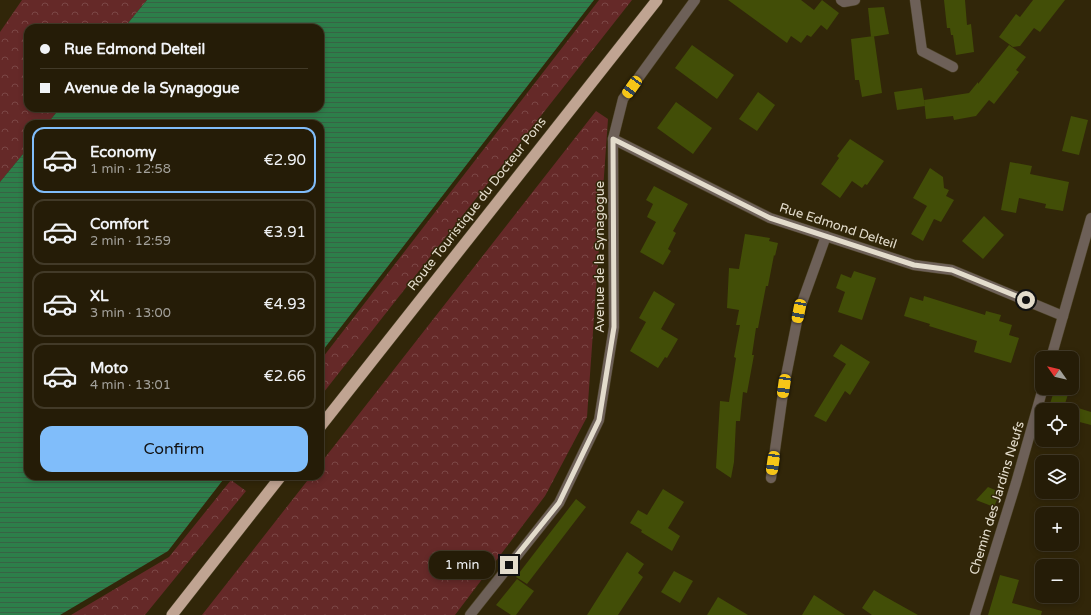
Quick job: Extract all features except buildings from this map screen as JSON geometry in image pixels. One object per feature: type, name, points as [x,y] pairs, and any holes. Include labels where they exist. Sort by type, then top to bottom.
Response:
[{"type":"highway","name":"Route Touristique du Docteur Pons","points":[[324,422],[657,0]]},
{"type":"highway","points":[[172,615],[278,480]]},
{"type":"street","name":"Avenue de la Synagogue","points":[[470,615],[559,503],[599,420],[614,327],[613,139],[623,99],[694,0]]},
{"type":"street","points":[[841,0],[844,2],[855,0]]},
{"type":"street","points":[[915,0],[922,51],[953,67]]},
{"type":"street","name":"Rue Edmond Delteil","points":[[613,139],[770,218],[914,265],[952,270],[1063,316]]},
{"type":"street","points":[[1053,351],[1091,218]]},
{"type":"street","points":[[771,478],[784,386],[799,311],[826,236]]},
{"type":"street","name":"Chemin des Jardins Neufs","points":[[975,615],[1016,483],[1041,395]]},
{"type":"green space","points":[[22,0],[147,0],[127,24],[24,24],[24,112],[57,112],[50,120],[24,120],[24,153],[0,182],[0,32]]},
{"type":"green space","points":[[599,0],[632,0],[324,392],[324,356]]},
{"type":"green space","points":[[596,111],[608,119],[587,417],[545,496],[455,615],[202,615],[308,480],[324,480],[324,459]]},
{"type":"green space","points":[[231,480],[246,491],[145,615],[71,615],[169,557]]},
{"type":"shaded area","points":[[147,0],[594,0],[324,349],[324,120],[50,120],[57,112],[324,112],[324,24],[127,24]]},
{"type":"shaded area","points":[[24,153],[24,480],[223,480],[168,551],[60,615],[0,615],[0,182]]},
{"type":"route","points":[[509,565],[559,503],[599,420],[614,327],[613,139],[770,218],[914,265],[952,270],[1026,300]]}]
